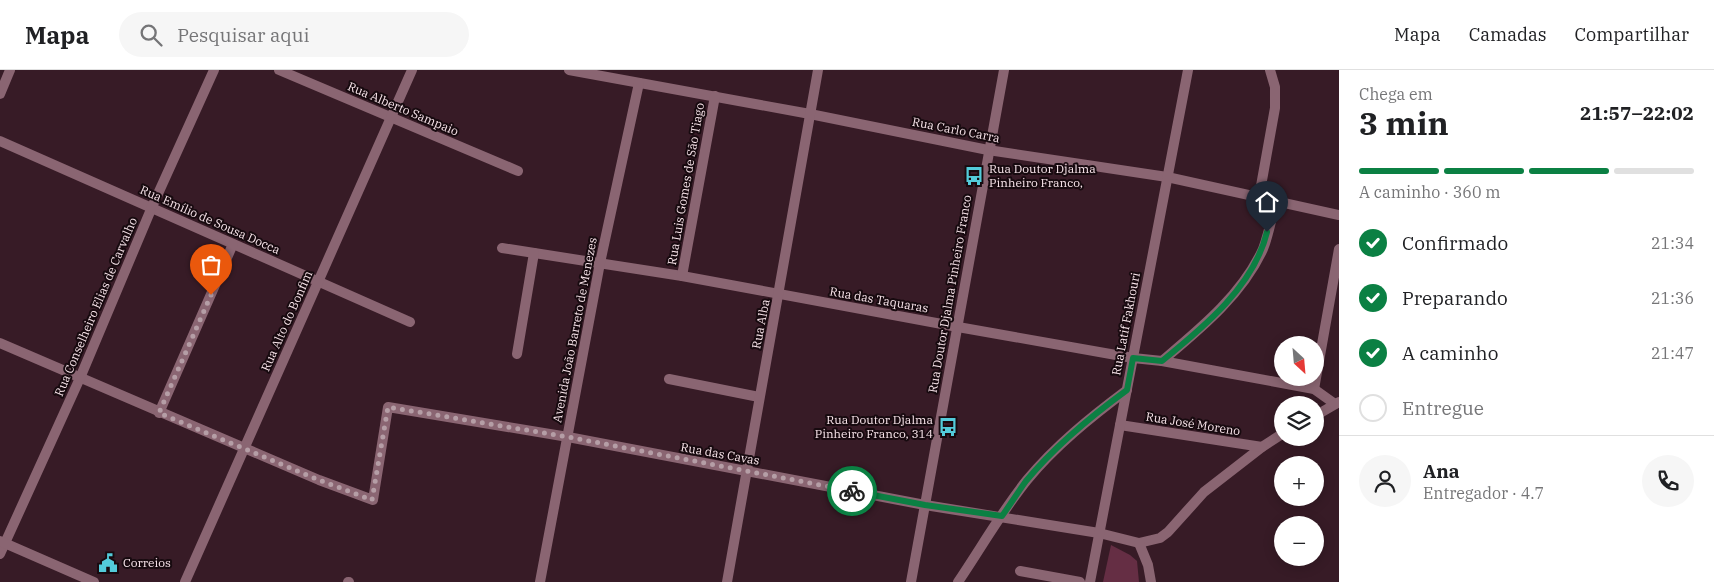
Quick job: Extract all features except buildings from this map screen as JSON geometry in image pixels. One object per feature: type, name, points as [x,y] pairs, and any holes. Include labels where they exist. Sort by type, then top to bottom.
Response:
[{"type":"street","points":[[0,94],[10,70]]},
{"type":"street","name":"Rua Conselheiro Elias de Carvalho","points":[[0,554],[2,542],[80,378],[152,207],[214,70]]},
{"type":"street","name":"Rua Alberto Sampaio","points":[[279,70],[518,171]]},
{"type":"street","name":"Rua Alto do Bonfim","points":[[185,582],[412,70]]},
{"type":"street","name":"Rua Carlo Carra","points":[[569,70],[810,114],[988,150],[1167,177],[1339,214]]},
{"type":"street","name":"Rua Alba","points":[[727,582],[745,471],[779,295],[818,70]]},
{"type":"street","name":"Rua Doutor Djalma Pinheiro Franco","points":[[911,582],[1004,70]]},
{"type":"street","name":"Rua Latif Fakhouri","points":[[1090,582],[1188,70]]},
{"type":"street","points":[[1259,198],[1275,108],[1275,87],[1270,70]]},
{"type":"street","name":"Avenida João Barreto de Menezes","points":[[540,582],[600,263],[639,83]]},
{"type":"street","name":"Rua Luis Gomes de São Tiago","points":[[682,276],[715,96]]},
{"type":"street","name":"Rua Emílio de Sousa Docca","points":[[0,141],[410,322]]},
{"type":"street","points":[[1162,361],[1227,303],[1248,274],[1263,248],[1276,200]]},
{"type":"street","points":[[159,413],[233,244]]},
{"type":"street","name":"Rua das Taquaras","points":[[502,248],[682,276],[958,328],[1133,358],[1162,361],[1314,389],[1337,403]]},
{"type":"street","points":[[1314,389],[1339,249]]},
{"type":"street","points":[[517,354],[534,253]]},
{"type":"street","points":[[0,343],[159,413],[245,448]]},
{"type":"street","points":[[670,379],[760,397]]},
{"type":"street","points":[[958,582],[1026,482],[1046,458],[1089,418],[1127,390]]},
{"type":"street","points":[[1324,411],[1337,403]]},
{"type":"street","name":"Rua das Cavas","points":[[245,448],[319,480],[372,500],[388,407],[568,437],[925,505],[1099,533],[1140,543]]},
{"type":"street","name":"Rua José Moreno","points":[[1120,425],[1262,447]]},
{"type":"street","points":[[1151,582],[1148,565],[1140,543],[1160,538],[1168,532],[1204,492],[1274,439]]},
{"type":"street","points":[[2,542],[94,582]]},
{"type":"street","points":[[1020,571],[1080,582]]},
{"type":"shaded area","points":[[1111,545],[1137,561],[1139,582],[1103,582]]},
{"type":"way so far","points":[[211,295],[159,413],[344,491],[372,500],[388,407],[568,437],[852,491]]},
{"type":"place","name":"Rua Doutor Djalma Pinheiro Franco,","points":[[974,176]]},
{"type":"place","name":"Rua Doutor Djalma Pinheiro Franco, 314","points":[[948,427]]},
{"type":"place","name":"Correios","points":[[108,563]]},
{"type":"route","points":[[852,491],[925,505],[1002,516],[1046,458],[1089,418],[1127,390],[1133,358],[1162,361],[1227,303],[1248,274],[1263,248],[1267,232]]}]
